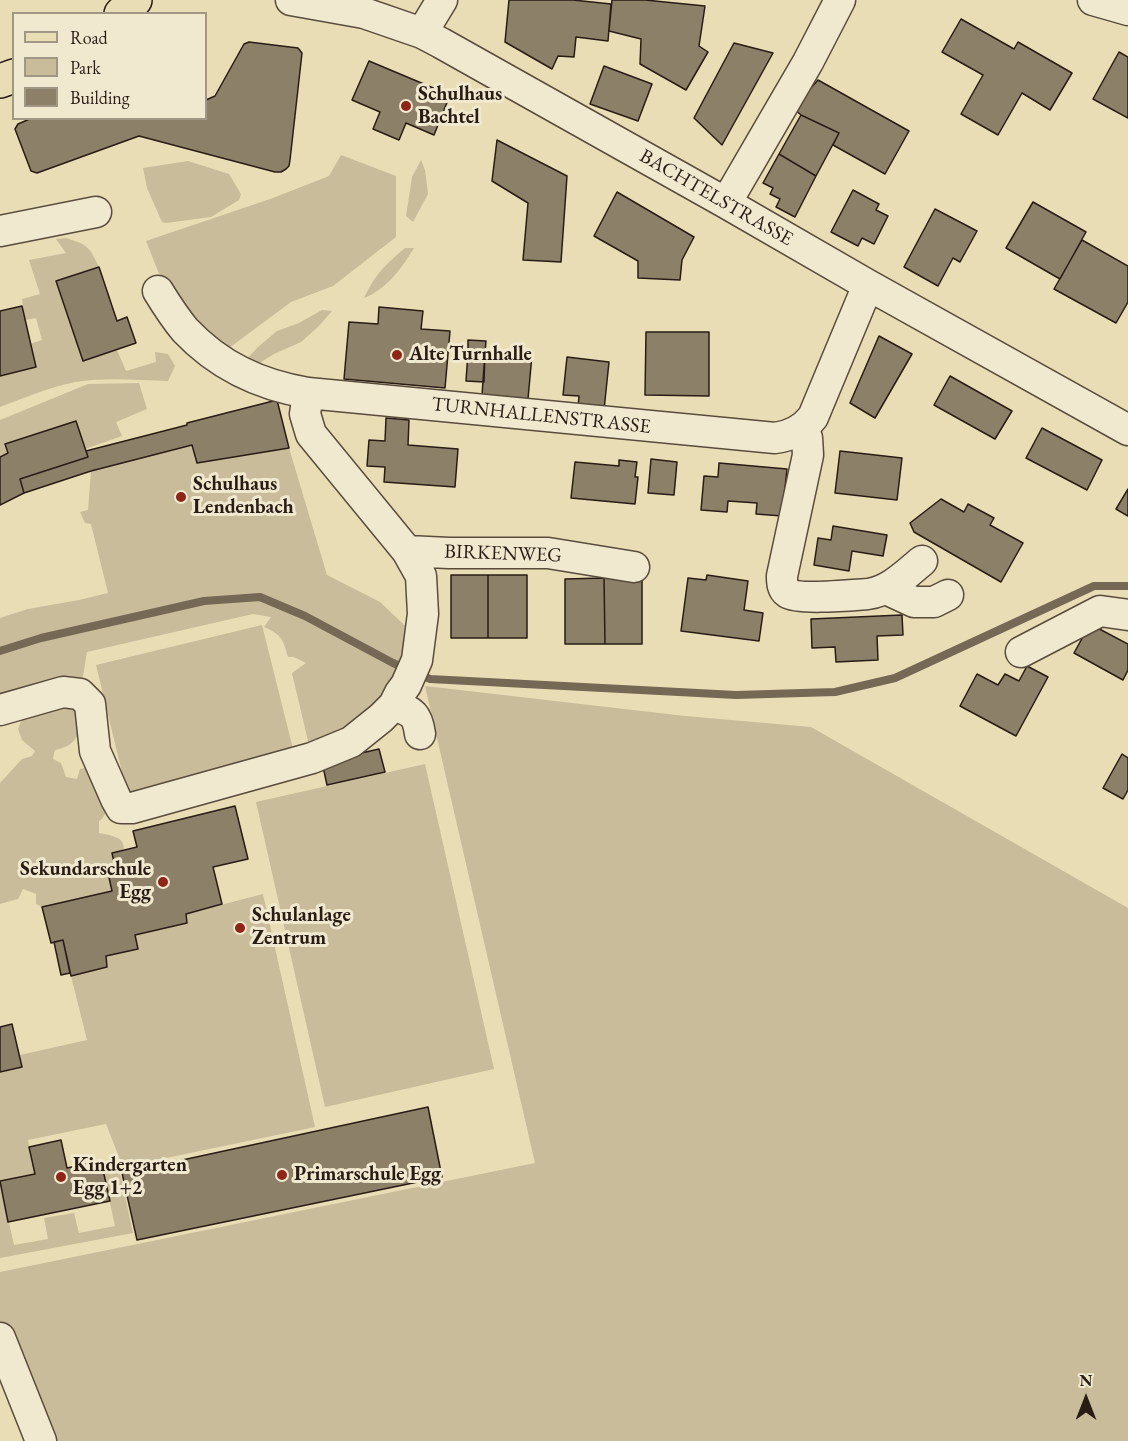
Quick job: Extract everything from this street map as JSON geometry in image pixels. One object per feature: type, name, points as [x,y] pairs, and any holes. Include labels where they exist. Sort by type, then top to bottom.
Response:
[{"type":"main road","points":[[123,12],[135,0]]},
{"type":"street","name":"BACHTELSTRASSE","points":[[291,0],[364,13],[422,33],[1128,430]]},
{"type":"street","points":[[422,33],[442,0]]},
{"type":"street","points":[[726,202],[840,0]]},
{"type":"street","points":[[1093,0],[1128,10]]},
{"type":"street","points":[[0,231],[96,212]]},
{"type":"street","points":[[868,285],[815,413],[803,428],[807,438],[807,454],[782,583],[788,593],[803,597],[878,593],[922,561]]},
{"type":"street","name":"TURNHALLENSTRASSE","points":[[158,291],[184,328],[200,345],[243,374],[283,389],[768,438],[788,436],[803,428]]},
{"type":"street","points":[[308,393],[305,414],[311,434],[414,563]]},
{"type":"street","name":"BIRKENWEG","points":[[406,683],[423,614],[414,563],[449,553],[548,553],[634,567]]},
{"type":"street","points":[[886,589],[914,602],[934,602],[948,595]]},
{"type":"street","points":[[1021,652],[1100,610],[1128,615]]},
{"type":"street","points":[[0,710],[63,692],[80,694],[90,704],[95,751],[116,799],[121,808],[132,808],[302,761],[351,742],[381,717],[406,683]]},
{"type":"street","points":[[406,683],[412,712],[418,721],[420,734]]},
{"type":"street","points":[[0,1338],[41,1441]]},
{"type":"green space","points":[[341,155],[396,176],[396,237],[333,286],[291,302],[225,351],[166,291],[146,241],[273,198],[329,176]]},
{"type":"green space","points":[[421,160],[425,170],[428,194],[413,222],[406,216],[412,177]]},
{"type":"green space","points":[[188,161],[229,174],[241,194],[239,200],[211,217],[162,222],[147,188],[143,168]]},
{"type":"green space","points":[[66,238],[87,247],[99,267],[56,282],[83,361],[117,350],[126,371],[156,362],[155,352],[168,354],[175,366],[168,381],[87,380],[47,390],[0,407],[0,376],[36,367],[30,344],[42,340],[36,318],[25,320],[22,299],[40,294],[29,260],[66,253],[56,239]]},
{"type":"green space","points":[[405,248],[414,248],[399,271],[380,289],[364,298],[381,270]]},
{"type":"green space","points":[[322,310],[332,311],[301,342],[274,354],[253,367],[242,364],[277,331],[299,323]]},
{"type":"green space","points":[[139,383],[147,409],[116,422],[122,436],[85,449],[76,421],[6,443],[8,453],[0,457],[0,420],[88,384]]},
{"type":"green space","points":[[192,445],[197,463],[289,448],[327,575],[380,602],[420,640],[406,685],[312,758],[292,673],[306,663],[294,657],[288,657],[281,638],[264,627],[271,617],[253,614],[87,652],[80,694],[0,710],[0,618],[28,609],[108,593],[91,524],[85,523],[80,512],[88,510],[91,471]]},
{"type":"green space","points":[[262,625],[294,753],[127,793],[96,665]]},
{"type":"green space","points":[[425,686],[685,716],[811,727],[1128,908],[1128,1441],[41,1441],[0,1338],[0,1272],[535,1163]]},
{"type":"green space","points":[[75,704],[81,729],[71,743],[55,750],[53,759],[61,763],[66,777],[77,779],[80,769],[88,767],[106,812],[99,821],[99,833],[116,837],[123,844],[124,849],[116,871],[108,873],[112,891],[42,907],[36,904],[36,894],[23,889],[18,899],[0,904],[0,783],[22,759],[32,756],[35,751],[22,740],[18,729],[24,714]]},
{"type":"green space","points":[[425,764],[494,1069],[325,1107],[256,802]]},
{"type":"green space","points":[[263,894],[315,1127],[123,1167],[106,1124],[28,1140],[35,1174],[0,1181],[0,1072],[22,1067],[20,1055],[87,1040],[71,976],[107,967],[106,956],[135,935],[187,923],[186,914]]},
{"type":"green space","points":[[114,1158],[121,1177],[133,1233],[0,1258],[0,1183],[14,1245],[48,1239],[44,1218],[74,1213],[79,1233],[115,1226],[101,1161]]},
{"type":"building","points":[[509,0],[573,0],[611,4],[608,41],[576,37],[574,57],[558,56],[552,69],[505,42]]},
{"type":"building","points":[[612,0],[645,0],[705,6],[699,46],[708,52],[686,90],[640,64],[641,39],[609,31]]},
{"type":"building","points":[[961,19],[1014,49],[1018,42],[1072,73],[1050,110],[1022,93],[998,135],[961,114],[983,75],[942,52]]},
{"type":"building","points":[[249,42],[298,48],[302,53],[289,166],[281,172],[139,136],[37,173],[31,171],[15,129],[18,124],[27,120],[207,120],[207,100],[215,96],[244,44]]},
{"type":"building","points":[[734,43],[773,53],[722,145],[694,118]]},
{"type":"building","points":[[1119,52],[1128,57],[1128,118],[1093,99]]},
{"type":"building","name":"Schulhaus Bachtel","points":[[369,61],[450,95],[434,135],[406,123],[399,140],[373,129],[380,112],[352,100]]},
{"type":"building","points":[[604,66],[652,84],[638,121],[590,104]]},
{"type":"building","points":[[818,80],[909,131],[885,174],[833,145],[839,133],[801,115],[793,108]]},
{"type":"building","points":[[801,115],[839,133],[816,176],[779,154]]},
{"type":"building","points":[[497,140],[567,176],[561,262],[523,260],[528,203],[492,181]]},
{"type":"building","points":[[779,154],[816,176],[795,217],[776,207],[780,199],[770,194],[773,188],[763,183]]},
{"type":"building","points":[[853,190],[879,204],[876,210],[888,216],[874,244],[862,238],[858,246],[831,232]]},
{"type":"building","points":[[617,192],[694,237],[682,260],[680,280],[638,278],[638,261],[594,236]]},
{"type":"building","points":[[1033,202],[1086,232],[1060,279],[1006,248]]},
{"type":"building","points":[[935,209],[977,231],[960,262],[953,258],[938,286],[904,267]]},
{"type":"building","points":[[1082,240],[1128,266],[1128,302],[1116,323],[1054,289]]},
{"type":"building","points":[[99,267],[117,321],[127,317],[136,343],[83,361],[56,281]]},
{"type":"building","points":[[22,306],[36,367],[0,376],[0,311]]},
{"type":"building","name":"Alte Turnhalle","points":[[379,307],[423,311],[421,329],[450,331],[445,388],[344,379],[349,322],[378,324]]},
{"type":"building","points":[[646,332],[709,332],[709,396],[645,395]]},
{"type":"building","points":[[879,336],[912,354],[875,418],[850,403]]},
{"type":"building","points":[[468,340],[486,341],[485,353],[468,352]]},
{"type":"building","points":[[486,351],[532,355],[528,399],[482,395]]},
{"type":"building","points":[[468,352],[485,353],[484,382],[466,381]]},
{"type":"building","points":[[567,357],[609,362],[604,410],[578,407],[579,396],[563,395]]},
{"type":"building","points":[[950,376],[1012,411],[995,439],[934,405]]},
{"type":"building","points":[[277,400],[289,448],[197,463],[192,445],[91,471],[24,493],[20,479],[88,457],[86,451]]},
{"type":"building","points":[[386,418],[409,420],[408,445],[458,449],[455,487],[384,482],[385,467],[367,466],[369,440],[385,441]]},
{"type":"building","points":[[76,421],[88,457],[20,479],[24,493],[0,505],[0,457],[8,453],[5,444]]},
{"type":"building","points":[[1042,428],[1102,460],[1087,490],[1026,458]]},
{"type":"building","points":[[840,451],[902,458],[897,500],[835,493]]},
{"type":"building","points":[[651,459],[677,462],[674,495],[648,493]]},
{"type":"building","points":[[619,460],[637,462],[635,504],[571,498],[575,462],[619,466]]},
{"type":"building","points":[[719,463],[787,469],[782,516],[756,514],[757,503],[728,501],[727,512],[701,510],[704,476],[718,477]]},
{"type":"building","points":[[1128,489],[1128,516],[1116,509]]},
{"type":"building","points":[[941,499],[964,512],[968,504],[994,518],[990,525],[1023,543],[1001,582],[914,532],[910,523]]},
{"type":"building","points":[[833,526],[887,535],[883,556],[852,551],[849,571],[814,565],[818,538],[831,540]]},
{"type":"building","points":[[451,575],[488,575],[488,638],[451,638]]},
{"type":"building","points":[[488,575],[527,575],[527,638],[488,638]]},
{"type":"building","points":[[707,575],[748,581],[744,610],[763,613],[759,641],[681,631],[688,578],[706,580]]},
{"type":"building","points":[[604,578],[605,644],[565,644],[565,579]]},
{"type":"building","points":[[604,578],[642,578],[642,644],[605,644]]},
{"type":"building","points":[[902,615],[903,635],[877,636],[878,660],[836,662],[835,647],[812,648],[811,619]]},
{"type":"building","points":[[1090,624],[1128,644],[1128,670],[1123,680],[1074,653]]},
{"type":"building","points":[[1027,666],[1048,677],[1016,736],[960,706],[977,674],[998,685],[1005,674],[1019,681]]},
{"type":"building","points":[[379,749],[385,772],[327,785],[322,762]]},
{"type":"building","points":[[1122,754],[1128,758],[1128,790],[1123,799],[1103,788]]},
{"type":"building","name":"Sekundarschule Egg","points":[[235,806],[248,859],[213,867],[222,904],[186,914],[187,923],[135,935],[138,949],[106,956],[107,967],[71,976],[63,940],[51,943],[42,907],[112,891],[108,873],[116,871],[112,853],[137,847],[133,831]]},
{"type":"building","points":[[63,940],[70,973],[61,975],[54,942]]},
{"type":"building","points":[[12,1024],[22,1067],[0,1072],[0,1027]]},
{"type":"building","name":"Primarschule Egg","points":[[428,1107],[442,1177],[137,1240],[122,1173]]},
{"type":"building","name":"Kindergarten Egg 1+2","points":[[61,1140],[67,1168],[101,1161],[110,1201],[8,1222],[0,1181],[35,1174],[29,1147]]},
{"type":"waterway","points":[[418,674],[430,679],[736,695],[835,692],[895,678],[1094,586],[1128,586]]},
{"type":"waterway","points":[[0,651],[41,638],[204,601],[260,597],[305,616],[407,669]]},
{"type":"place","name":"Schulhaus Bachtel","points":[[406,106]]},
{"type":"place","name":"Alte Turnhalle","points":[[397,355]]},
{"type":"place","name":"Schulhaus Lendenbach","points":[[181,497]]},
{"type":"place","name":"Sekundarschule Egg","points":[[163,882]]},
{"type":"place","name":"Schulanlage Zentrum","points":[[240,928]]},
{"type":"place","name":"Primarschule Egg","points":[[282,1175]]},
{"type":"place","name":"Kindergarten Egg 1+2","points":[[61,1177]]}]
